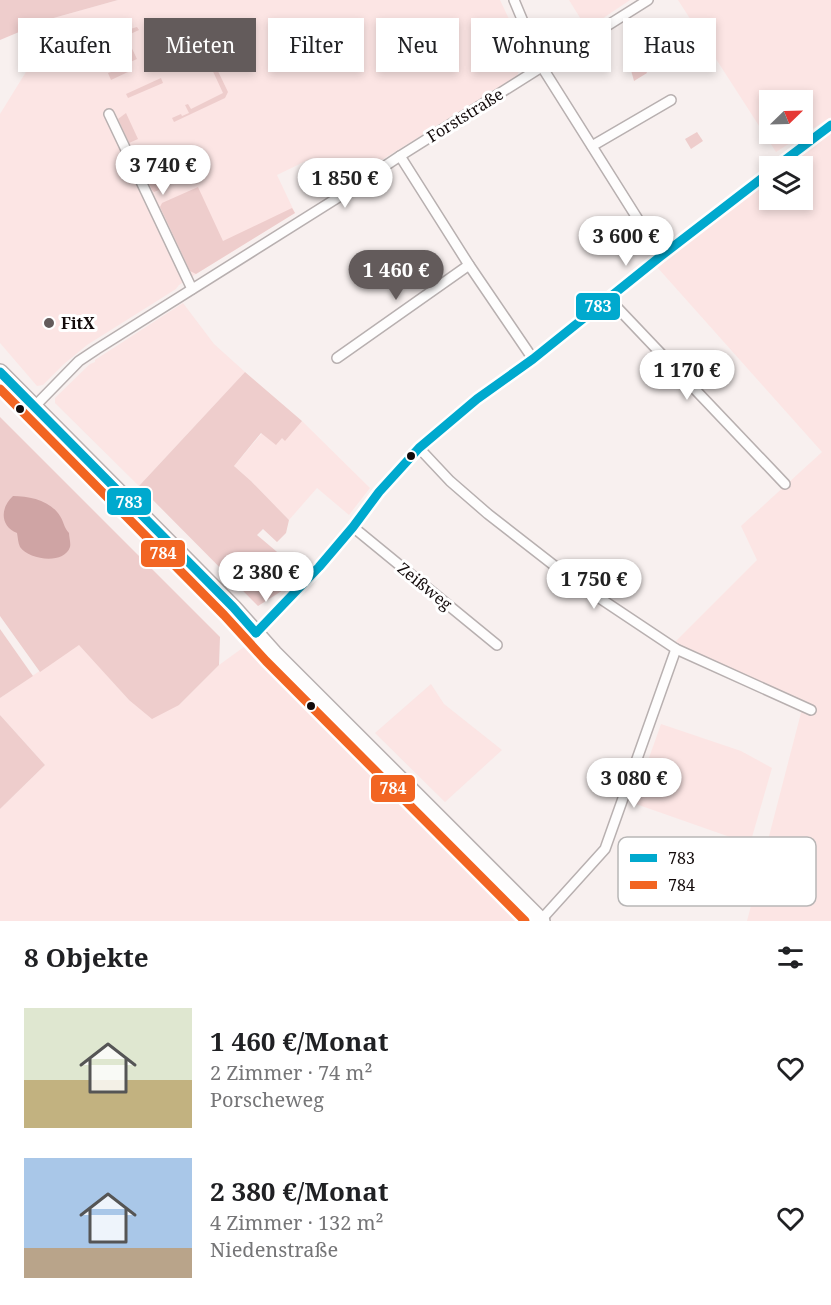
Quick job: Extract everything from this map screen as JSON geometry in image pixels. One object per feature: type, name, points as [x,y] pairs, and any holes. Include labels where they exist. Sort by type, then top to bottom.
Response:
[{"type":"main road","points":[[0,372],[541,921]]},
{"type":"street","points":[[514,0],[522,18]]},
{"type":"street","name":"Forststraße","points":[[611,23],[648,0]]},
{"type":"street","name":"Forststraße","points":[[34,407],[79,361],[532,72]]},
{"type":"street","points":[[546,72],[661,256]]},
{"type":"street","points":[[591,146],[671,100]]},
{"type":"street","points":[[110,114],[192,289]]},
{"type":"street","points":[[790,156],[831,125]]},
{"type":"street","points":[[399,156],[533,359]]},
{"type":"street","points":[[256,633],[319,567],[379,492],[419,448],[477,399],[533,359],[759,180]]},
{"type":"street","points":[[337,358],[470,266]]},
{"type":"street","points":[[609,299],[785,484]]},
{"type":"street","points":[[419,448],[450,481],[574,581],[676,649],[811,710]]},
{"type":"street","name":"Zeißweg","points":[[353,527],[497,645]]},
{"type":"street","points":[[541,921],[605,849],[676,649]]},
{"type":"shaded area","points":[[0,0],[118,0],[54,18],[18,18],[18,32],[0,40]]},
{"type":"shaded area","points":[[118,0],[500,0],[509,18],[471,18],[471,72],[519,72],[517,76],[333,189],[312,158],[277,175],[295,213],[87,345],[43,385],[37,386],[0,343],[0,114],[26,72],[132,72],[132,18],[54,18]]},
{"type":"shaded area","points":[[569,0],[630,0],[603,18],[580,18]]},
{"type":"shaded area","points":[[678,0],[831,0],[831,117],[813,128],[813,90],[759,90],[759,126],[716,59],[716,18],[690,18]]},
{"type":"shaded area","points":[[137,27],[139,30],[132,33],[132,28]]},
{"type":"shaded area","points":[[132,49],[137,59],[132,61]]},
{"type":"shaded area","points":[[111,72],[128,72],[111,80],[108,73]]},
{"type":"shaded area","points":[[213,72],[218,72],[228,92],[225,98],[174,122],[172,118],[189,113],[185,105],[188,104],[191,109],[223,93]]},
{"type":"shaded area","points":[[632,72],[646,72],[647,73],[634,81]]},
{"type":"shaded area","points":[[161,78],[163,83],[128,98],[126,94]]},
{"type":"shaded area","points":[[126,113],[138,139],[129,143],[118,119]]},
{"type":"shaded area","points":[[831,128],[831,921],[747,921],[751,906],[816,906],[816,837],[769,837],[802,709],[672,645],[757,560],[741,526],[822,452],[657,267],[759,185],[759,210],[813,210],[813,156],[796,156]]},
{"type":"shaded area","points":[[697,132],[703,141],[691,149],[685,139]]},
{"type":"shaded area","points":[[771,144],[789,144],[776,152]]},
{"type":"shaded area","points":[[141,152],[157,185],[169,179],[170,185],[154,192],[152,190],[138,160],[138,154]]},
{"type":"shaded area","points":[[198,187],[223,241],[292,208],[295,213],[196,274],[190,271],[160,207],[162,203]]},
{"type":"shaded area","points":[[183,303],[214,344],[245,372],[139,486],[55,403],[55,398],[95,360]]},
{"type":"shaded area","points":[[245,372],[302,421],[285,441],[282,438],[276,445],[261,433],[234,466],[289,520],[286,533],[277,542],[263,529],[257,535],[302,573],[288,587],[258,606],[139,486]]},
{"type":"shaded area","points":[[0,417],[220,637],[219,665],[179,705],[152,719],[129,700],[79,645],[40,672],[0,616]]},
{"type":"shaded area","points":[[302,421],[370,488],[349,515],[317,488],[289,520],[234,466],[262,433]]},
{"type":"shaded area","points":[[13,496],[40,500],[56,511],[69,533],[70,547],[66,553],[46,559],[31,555],[20,547],[17,533],[7,526],[4,516],[6,506]]},
{"type":"shaded area","points":[[0,629],[33,676],[0,698]]},
{"type":"shaded area","points":[[79,644],[129,700],[179,705],[219,665],[248,644],[518,921],[0,921],[0,809],[45,765],[0,715],[0,698]]},
{"type":"shaded area","points":[[431,684],[444,704],[502,750],[445,802],[375,733]]},
{"type":"shaded area","points":[[0,715],[45,765],[0,809]]},
{"type":"shaded area","points":[[661,724],[741,751],[772,768],[752,837],[730,837],[633,803]]},
{"type":"transit line","name":"783","points":[[790,156],[831,125]]},
{"type":"transit line","name":"783","points":[[256,633],[319,567],[379,492],[419,448],[477,399],[533,359],[759,180]]},
{"type":"transit line","name":"783","points":[[0,372],[256,633]]},
{"type":"transit line","name":"784","points":[[0,389],[525,921]]},
{"type":"place","name":"FitX","points":[[49,323]]}]
